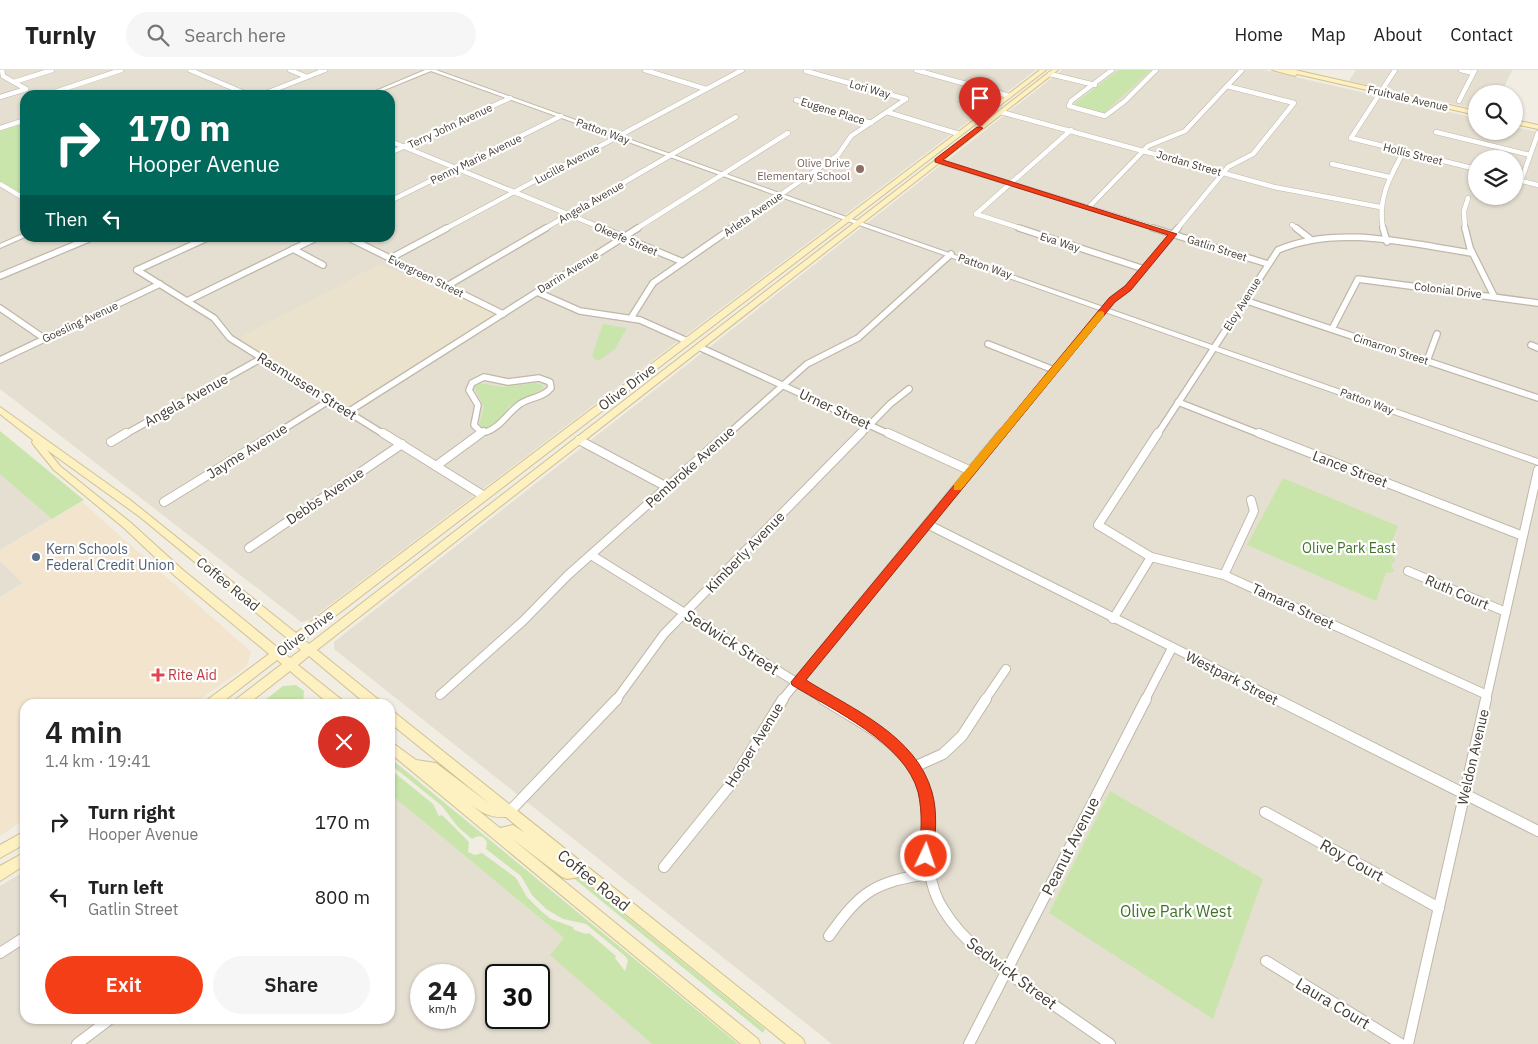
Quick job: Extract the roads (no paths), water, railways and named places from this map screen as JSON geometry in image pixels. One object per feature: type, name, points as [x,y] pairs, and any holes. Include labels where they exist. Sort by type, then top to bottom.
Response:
[{"type":"main road","name":"Fruitvale Avenue","points":[[1276,70],[1468,111]]},
{"type":"main road","name":"Fruitvale Avenue","points":[[1288,70],[1340,83]]},
{"type":"main road","name":"Olive Drive","points":[[218,699],[950,140],[1009,96],[1049,71]]},
{"type":"main road","name":"Olive Drive","points":[[245,699],[1001,112],[1049,71]]},
{"type":"main road","points":[[1001,112],[1011,98],[1009,96]]},
{"type":"main road","points":[[1523,124],[1538,127]]},
{"type":"main road","points":[[938,161],[935,158],[952,144],[950,140]]},
{"type":"main road","points":[[699,347],[696,344],[698,340],[719,324],[719,317]]},
{"type":"main road","points":[[662,375],[689,346],[687,341]]},
{"type":"main road","points":[[579,440],[579,432],[609,400]]},
{"type":"main road","name":"Coffee Road","points":[[0,410],[29,434],[96,479],[144,515],[369,699]]},
{"type":"main road","name":"Coffee Road","points":[[29,434],[57,468],[332,699]]},
{"type":"main road","points":[[449,541],[484,504],[484,496]]},
{"type":"main road","name":"Coffee Road","points":[[395,720],[798,1044]]},
{"type":"main road","name":"Coffee Road","points":[[395,750],[500,834],[753,1044]]},
{"type":"main road","points":[[413,765],[432,767],[485,808],[494,812],[510,811]]},
{"type":"main road","points":[[500,834],[513,832],[522,836],[567,872],[582,870]]},
{"type":"main road","points":[[0,852],[20,840]]},
{"type":"main road","points":[[0,874],[20,861]]},
{"type":"street","points":[[2,70],[3,76],[26,89],[23,90]]},
{"type":"street","points":[[14,82],[52,70]]},
{"type":"street","points":[[61,90],[121,70]]},
{"type":"street","points":[[190,70],[237,90]]},
{"type":"street","points":[[290,70],[307,77]]},
{"type":"street","points":[[274,90],[326,70]]},
{"type":"street","points":[[381,90],[431,70]]},
{"type":"street","name":"Patton Way","points":[[431,70],[858,223],[1538,462]]},
{"type":"street","points":[[645,70],[706,89]]},
{"type":"street","name":"Lucille Avenue","points":[[391,258],[742,70]]},
{"type":"street","points":[[822,75],[831,70]]},
{"type":"street","points":[[916,70],[1009,96]]},
{"type":"street","points":[[930,74],[935,70]]},
{"type":"street","points":[[1112,70],[1071,101],[1069,106],[1105,116],[1132,96],[1142,82],[1156,70]]},
{"type":"street","points":[[1089,207],[1144,151],[1157,141],[1185,131],[1242,70]]},
{"type":"street","points":[[1381,92],[1395,70]]},
{"type":"street","points":[[1459,101],[1474,71],[1461,70]]},
{"type":"street","name":"Lori Way","points":[[806,71],[906,99]]},
{"type":"street","points":[[1049,71],[1095,84]]},
{"type":"street","name":"Hooper Avenue","points":[[664,867],[731,784],[764,726],[797,682],[927,524],[1105,309],[1117,296],[1128,288],[1223,173],[1232,164],[1253,154],[1294,103],[1227,86]]},
{"type":"street","points":[[0,97],[20,91]]},
{"type":"street","name":"Hollis Street","points":[[1381,92],[1350,138],[1468,167]]},
{"type":"street","name":"Terry John Avenue","points":[[395,151],[510,98]]},
{"type":"street","name":"Arleta Avenue","points":[[631,318],[648,288],[838,155],[848,139],[906,99]]},
{"type":"street","name":"Eugene Place","points":[[796,100],[871,123]]},
{"type":"street","points":[[887,112],[959,134]]},
{"type":"street","name":"Jordan Street","points":[[1001,112],[1282,189],[1380,207]]},
{"type":"street","name":"Penny Marie Avenue","points":[[395,198],[561,116]]},
{"type":"street","name":"Angela Avenue","points":[[447,286],[736,117]]},
{"type":"street","points":[[0,128],[20,122]]},
{"type":"street","points":[[1011,183],[1071,130]]},
{"type":"street","points":[[1436,132],[1530,155]]},
{"type":"street","name":"Darrin Avenue","points":[[348,412],[788,133]]},
{"type":"street","points":[[1523,175],[1538,133]]},
{"type":"street","points":[[395,143],[514,192]]},
{"type":"street","points":[[1388,242],[1382,225],[1380,207],[1384,188],[1404,151]]},
{"type":"street","name":"Gatlin Street","points":[[938,161],[1268,264]]},
{"type":"street","points":[[1332,164],[1389,177]]},
{"type":"street","points":[[1523,181],[1538,185]]},
{"type":"street","name":"Eva Way","points":[[1011,183],[976,214],[1144,269]]},
{"type":"street","points":[[0,184],[20,196]]},
{"type":"street","name":"Okeefe Street","points":[[514,192],[683,262]]},
{"type":"street","points":[[1468,198],[1464,208],[1462,223],[1472,253],[1494,296]]},
{"type":"street","points":[[1292,225],[1308,238]]},
{"type":"street","points":[[0,246],[20,237]]},
{"type":"street","name":"Eloy Avenue","points":[[1098,525],[1213,347],[1222,337],[1274,254],[1284,246],[1308,238],[1335,237],[1472,253]]},
{"type":"street","points":[[0,276],[81,242]]},
{"type":"street","name":"Rasmussen Street","points":[[198,242],[136,270],[219,321],[230,338],[484,496]]},
{"type":"street","points":[[187,301],[308,242]]},
{"type":"street","name":"Evergreen Street","points":[[357,242],[503,314]]},
{"type":"street","points":[[293,249],[323,265]]},
{"type":"street","name":"Pembroke Avenue","points":[[440,695],[523,621],[591,555],[783,385],[815,358],[858,338],[950,254]]},
{"type":"street","name":"Colonial Drive","points":[[1332,329],[1358,279],[1538,303]]},
{"type":"street","name":"Goesling Avenue","points":[[0,360],[160,284]]},
{"type":"street","points":[[537,292],[580,311],[631,318],[649,323],[687,341]]},
{"type":"street","name":"Cimarron Street","points":[[1244,300],[1538,398]]},
{"type":"street","points":[[0,308],[44,339]]},
{"type":"street","points":[[1427,361],[1438,334]]},
{"type":"street","points":[[988,344],[1054,370]]},
{"type":"street","points":[[1531,345],[1538,348]]},
{"type":"street","name":"Urner Street","points":[[699,347],[971,471]]},
{"type":"street","name":"Angela Avenue","points":[[111,442],[262,358]]},
{"type":"street","points":[[436,466],[484,431],[500,427],[517,405],[546,393],[552,388],[550,382],[539,378],[516,382],[489,377],[474,381],[469,390],[475,397],[479,407],[474,425],[478,430],[484,431]]},
{"type":"street","name":"Kimberly Avenue","points":[[510,811],[614,703],[655,646],[685,613],[890,404],[909,389]]},
{"type":"street","name":"Jayme Avenue","points":[[164,502],[330,400]]},
{"type":"street","name":"Lance Street","points":[[1178,402],[1523,536]]},
{"type":"street","points":[[579,440],[667,487]]},
{"type":"street","name":"Debbs Avenue","points":[[249,548],[402,444]]},
{"type":"street","name":"Weldon Avenue","points":[[1408,1044],[1538,470]]},
{"type":"street","points":[[1224,575],[1254,511],[1251,500]]},
{"type":"street","name":"Westpark Street","points":[[927,524],[1464,795],[1538,830]]},
{"type":"street","name":"Tamara Street","points":[[1098,525],[1151,557],[1224,575],[1487,695]]},
{"type":"street","name":"Sedwick Street","points":[[591,555],[881,734],[904,754],[914,767],[925,791],[928,806],[926,856],[929,874],[941,907],[951,923],[978,951],[1110,1044]]},
{"type":"street","points":[[1113,619],[1151,557]]},
{"type":"street","name":"Ruth Court","points":[[1408,571],[1506,612]]},
{"type":"street","name":"Peanut Avenue","points":[[969,1044],[1172,648]]},
{"type":"street","points":[[914,767],[943,754],[962,736],[1006,669]]},
{"type":"street","name":"Roy Court","points":[[1265,812],[1439,908]]},
{"type":"street","points":[[829,936],[845,912],[868,890],[898,877],[929,874]]},
{"type":"street","points":[[0,953],[20,940]]},
{"type":"street","name":"Laura Court","points":[[1266,961],[1401,1044]]},
{"type":"street","points":[[77,1044],[103,1024]]},
{"type":"place","name":"Olive Drive Elementary School","points":[[860,169]]},
{"type":"place","name":"Kern Schools Federal Credit Union","points":[[36,557]]},
{"type":"place","name":"Rite Aid","points":[[158,675]]},
{"type":"park label","name":"Olive Park East","points":[[1349,548]]},
{"type":"park label","name":"Olive Park West","points":[[1176,911]]}]
